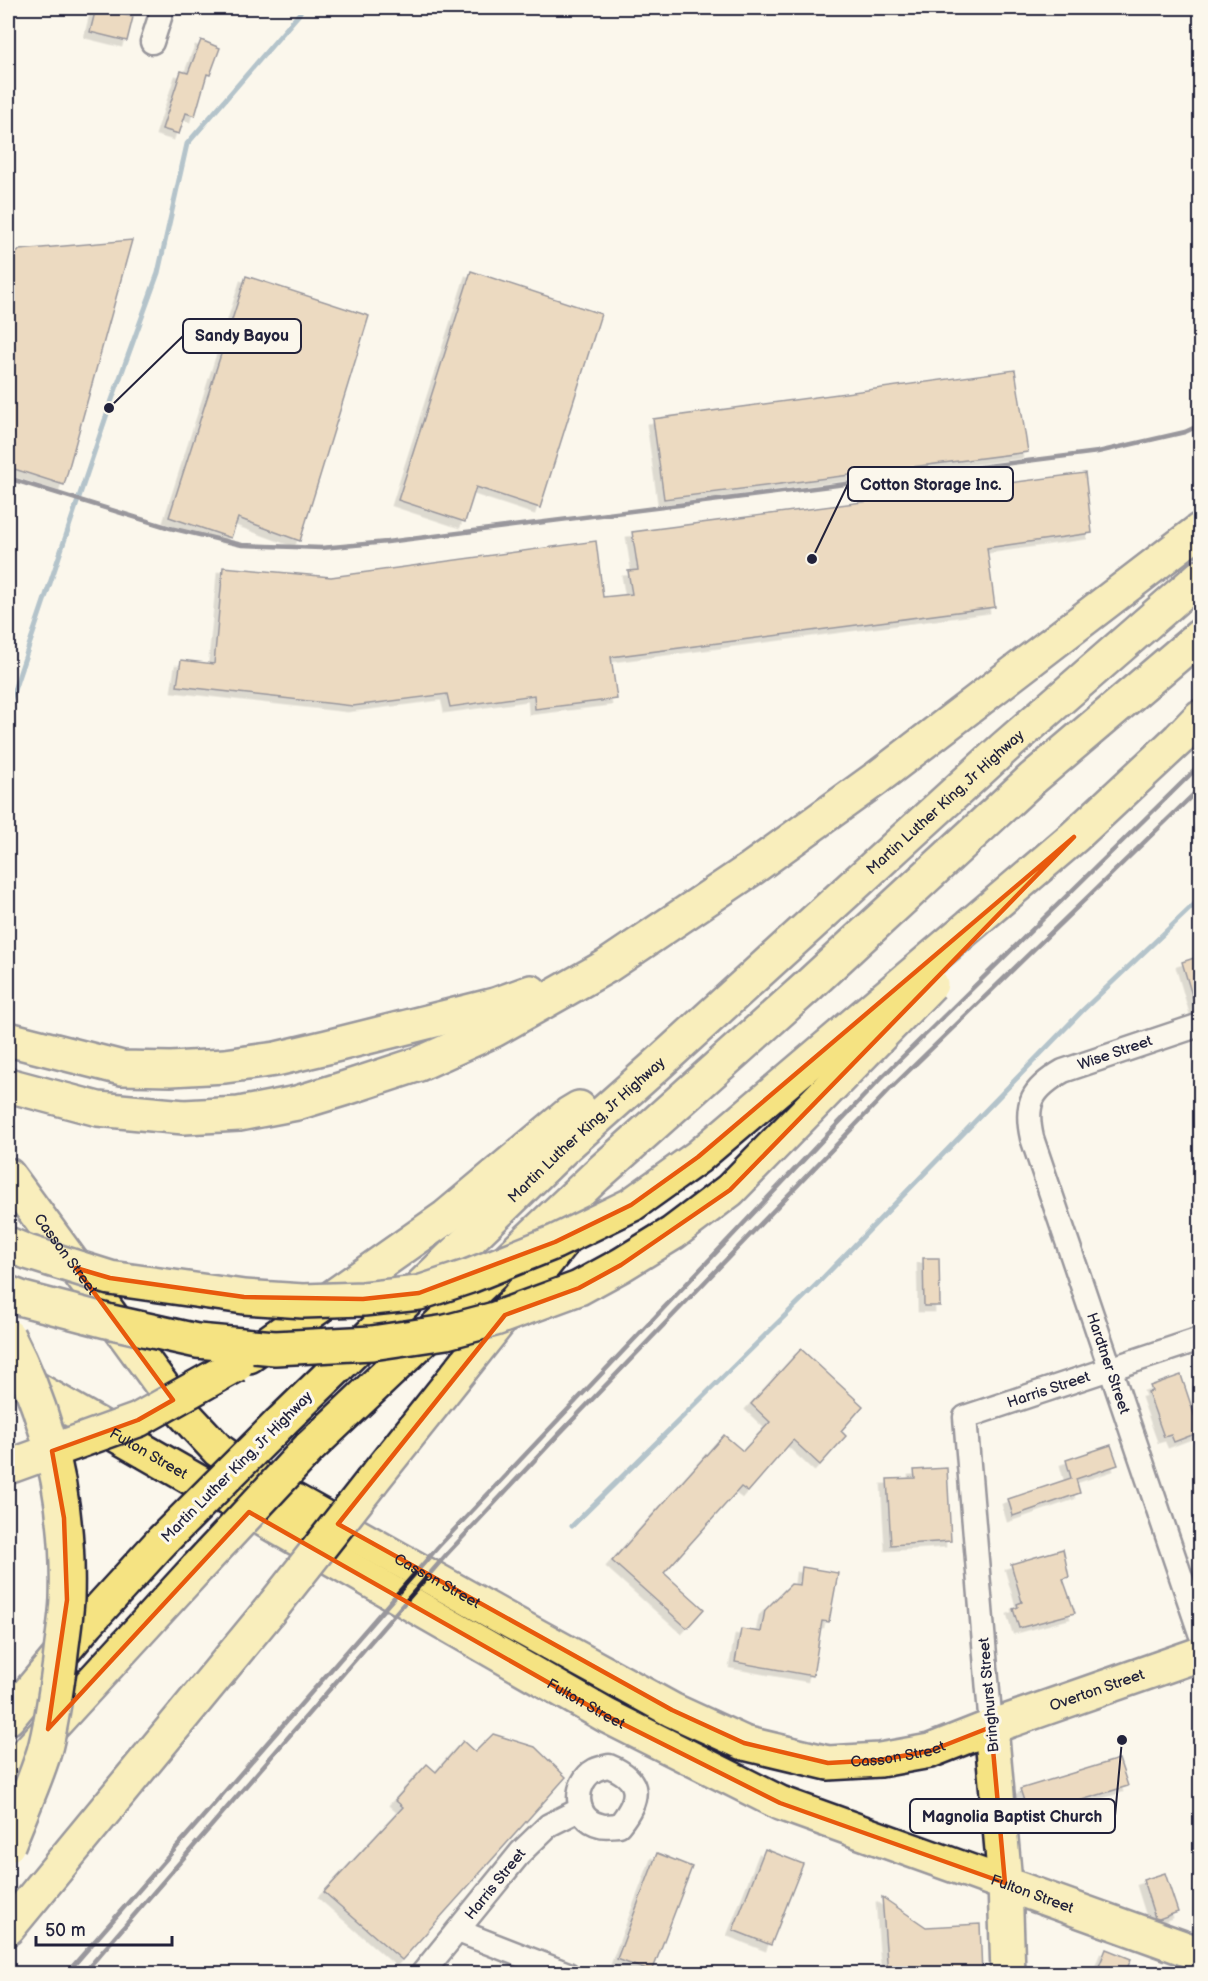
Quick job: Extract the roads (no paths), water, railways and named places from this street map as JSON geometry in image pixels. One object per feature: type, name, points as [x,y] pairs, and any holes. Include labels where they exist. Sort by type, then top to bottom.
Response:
[{"type":"main road","points":[[17,1088],[98,1109],[184,1117],[238,1114],[297,1103],[419,1064],[494,1030],[607,966],[751,869],[868,785],[1200,530]]},
{"type":"main road","name":"Martin Luther King, Jr Highway","points":[[8,1718],[87,1623],[162,1541],[280,1423],[567,1145],[1004,748],[1200,577]]},
{"type":"main road","points":[[8,1774],[309,1448],[596,1176],[1032,779],[1200,636]]},
{"type":"main road","points":[[8,1293],[107,1321],[197,1341],[275,1348],[372,1344],[446,1332],[495,1319],[579,1288],[673,1233],[730,1190],[1074,837],[1190,728]]},
{"type":"main road","points":[[8,1244],[110,1278],[255,1298],[363,1299],[419,1293],[470,1276],[555,1242],[631,1205],[698,1157],[1074,837]]},
{"type":"main road","points":[[8,1039],[122,1068],[171,1069],[225,1066],[276,1059],[495,1005],[607,966]]},
{"type":"main road","points":[[8,1928],[275,1604],[577,1224],[723,1062]]},
{"type":"main road","points":[[8,1467],[138,1420],[236,1365],[446,1217],[569,1114],[657,1065]]},
{"type":"main road","name":"Casson Street","points":[[8,1175],[177,1406],[218,1450],[270,1487],[662,1704],[744,1743],[828,1763],[880,1760],[930,1752],[992,1727]]},
{"type":"main road","points":[[8,1336],[33,1388],[58,1474],[64,1518],[67,1600],[56,1691],[44,1751],[8,1845]]},
{"type":"main road","name":"Fulton Street","points":[[8,1374],[607,1716],[780,1803],[1200,1954]]},
{"type":"main road","name":"Overton Street","points":[[992,1727],[1200,1654]]},
{"type":"main road","name":"Bringhurst Street","points":[[992,1727],[1005,1883],[1008,1974]]},
{"type":"main road","points":[[1191,1974],[1200,1970]]},
{"type":"street","points":[[152,42],[163,8]]},
{"type":"street","name":"Wise Street","points":[[1035,1092],[1047,1080],[1063,1071],[1200,1025]]},
{"type":"street","name":"Hardtner Street","points":[[1035,1092],[1029,1107],[1028,1121],[1032,1138],[1200,1633]]},
{"type":"street","name":"Harris Street","points":[[965,1417],[1200,1339]]},
{"type":"street","name":"Bringhurst Street","points":[[965,1417],[992,1727]]},
{"type":"street","name":"Harris Street","points":[[422,1974],[521,1852],[549,1825],[581,1809]]},
{"type":"street","points":[[458,1931],[567,1974]]},
{"type":"waterway","points":[[8,708],[109,408],[158,273],[187,144],[302,8]]},
{"type":"waterway","points":[[572,1526],[817,1284],[1083,1010],[1200,899]]},
{"type":"railway","points":[[8,478],[170,528],[242,545],[321,548],[387,542],[1098,452],[1185,432],[1200,425]]},
{"type":"railway","points":[[66,1974],[438,1547],[880,1079],[1200,765]]},
{"type":"railway","points":[[83,1974],[446,1555],[560,1433],[890,1089],[1200,788]]},
{"type":"place","name":"Sandy Bayou","points":[[109,408]]},
{"type":"place","name":"Cotton Storage Inc.","points":[[812,559]]},
{"type":"place","name":"Magnolia Baptist Church","points":[[1122,1740]]}]
